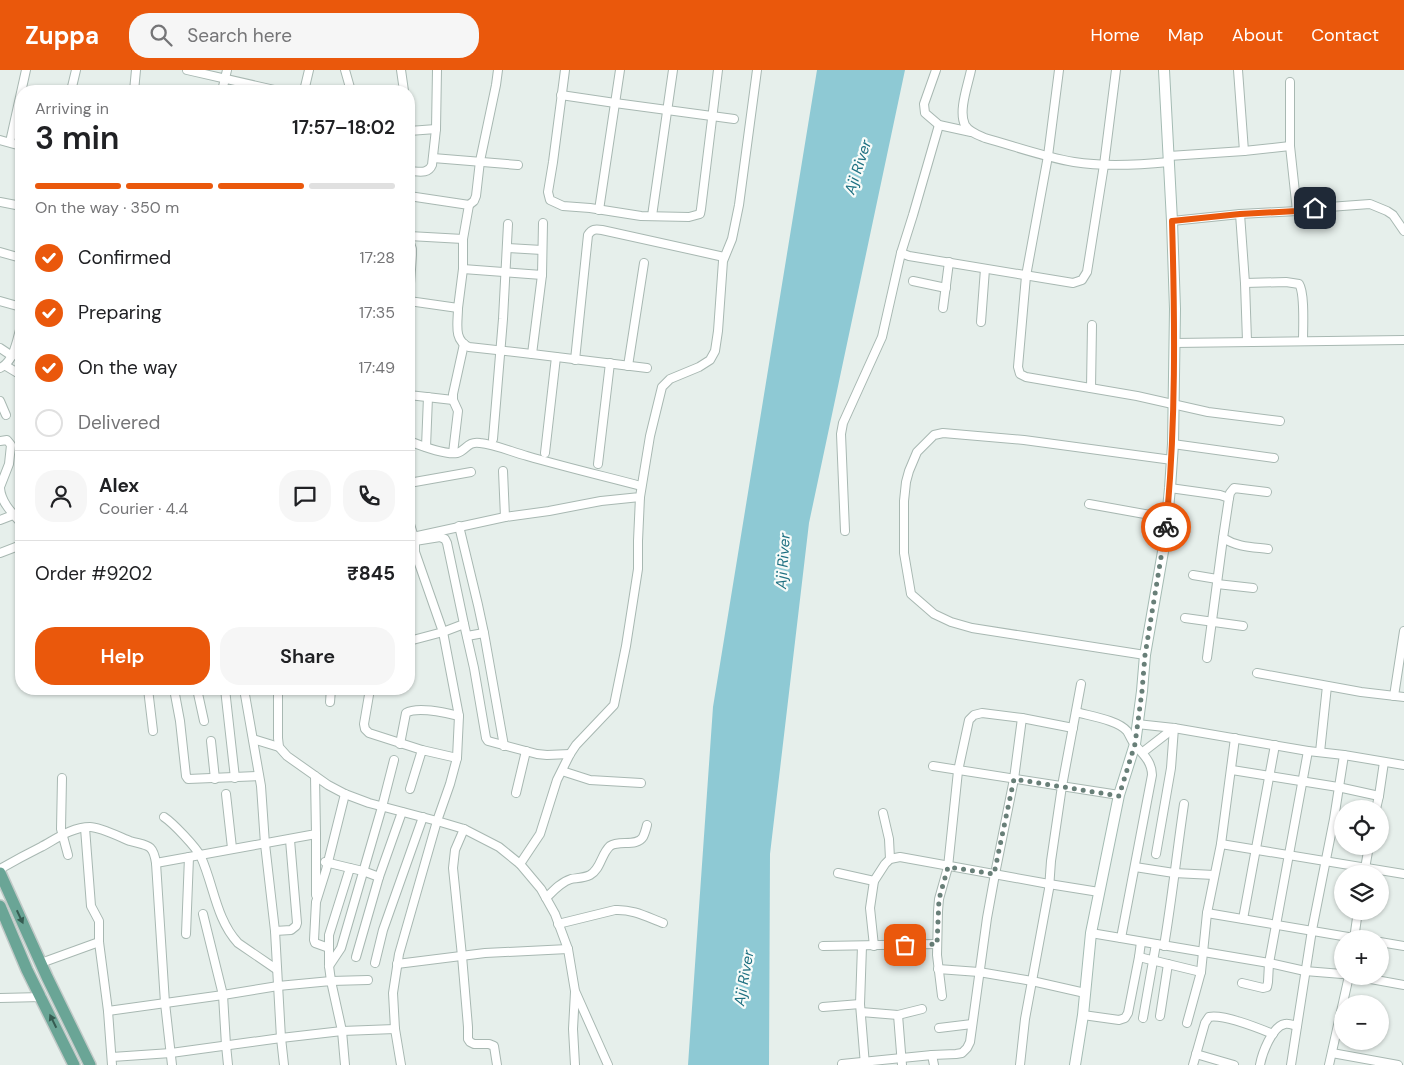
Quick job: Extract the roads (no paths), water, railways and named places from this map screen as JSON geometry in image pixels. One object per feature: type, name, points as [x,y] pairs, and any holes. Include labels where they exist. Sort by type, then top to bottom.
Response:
[{"type":"main road","points":[[1075,1065],[1083,1014],[1091,933],[1119,796],[1135,744],[1145,655],[1164,540],[1170,488],[1173,444],[1174,308],[1172,221],[1164,70]]},
{"type":"main road","points":[[0,873],[90,1065]]},
{"type":"main road","points":[[0,906],[4,924],[42,997],[74,1065]]},
{"type":"street","points":[[23,85],[26,70]]},
{"type":"street","points":[[72,85],[76,70]]},
{"type":"street","points":[[135,85],[136,70]]},
{"type":"street","points":[[187,70],[252,85]]},
{"type":"street","points":[[224,85],[227,70]]},
{"type":"street","points":[[305,85],[309,70]]},
{"type":"street","points":[[345,70],[349,85]]},
{"type":"street","points":[[402,70],[403,85]]},
{"type":"street","points":[[415,171],[426,172],[430,169],[433,158],[436,130],[436,70]]},
{"type":"street","points":[[498,70],[480,161],[476,196],[470,206],[463,239],[463,269],[458,308],[458,338],[470,347],[647,368]]},
{"type":"street","points":[[564,70],[548,196],[550,200],[563,206],[642,216],[689,217],[700,214],[718,70]]},
{"type":"street","points":[[599,210],[620,70]]},
{"type":"street","points":[[652,216],[672,70]]},
{"type":"street","points":[[520,864],[540,834],[557,780],[570,754],[576,745],[611,709],[616,699],[638,569],[640,497],[650,436],[662,387],[670,379],[699,367],[710,360],[715,351],[724,257],[732,239],[739,205],[757,70]]},
{"type":"street","points":[[936,70],[924,104],[925,112],[940,125],[973,132]]},
{"type":"street","points":[[971,70],[962,109],[966,126],[985,138],[1073,162],[1135,165],[1169,159],[1290,146]]},
{"type":"street","points":[[1059,70],[1048,156],[1026,276],[1018,367],[1020,374],[1026,377],[1137,396],[1208,412],[1280,421]]},
{"type":"street","points":[[901,252],[909,256],[1026,276],[1073,283],[1082,280],[1087,272],[1116,70]]},
{"type":"street","points":[[1238,70],[1244,150]]},
{"type":"street","points":[[1290,82],[1290,146],[1297,211]]},
{"type":"street","points":[[561,95],[734,119]]},
{"type":"street","points":[[10,142],[15,120]]},
{"type":"street","points":[[845,531],[841,434],[843,423],[882,337],[901,252],[940,125]]},
{"type":"street","points":[[415,131],[436,130]]},
{"type":"street","points":[[0,140],[15,144]]},
{"type":"street","points":[[433,158],[518,165]]},
{"type":"street","points":[[415,197],[470,206]]},
{"type":"street","points":[[0,202],[15,205]]},
{"type":"street","points":[[1172,221],[1370,204],[1387,210],[1404,230]]},
{"type":"street","points":[[1240,214],[1247,341]]},
{"type":"street","points":[[532,354],[542,276],[543,223]]},
{"type":"street","points":[[493,439],[508,224]]},
{"type":"street","points":[[575,360],[588,235],[591,230],[602,230],[724,257]]},
{"type":"street","points":[[415,238],[463,239]]},
{"type":"street","points":[[507,248],[542,250]]},
{"type":"street","points":[[0,252],[15,256]]},
{"type":"street","points":[[628,366],[644,262]]},
{"type":"street","points":[[944,308],[949,262]]},
{"type":"street","points":[[463,269],[542,276]]},
{"type":"street","points":[[981,322],[985,269]]},
{"type":"street","points":[[913,281],[946,288]]},
{"type":"street","points":[[1245,283],[1286,282],[1299,284],[1302,298],[1303,341]]},
{"type":"street","points":[[0,301],[15,305]]},
{"type":"street","points":[[415,301],[458,308]]},
{"type":"street","points":[[1091,388],[1092,325]]},
{"type":"street","points":[[1174,343],[1404,340]]},
{"type":"street","points":[[453,453],[458,411],[453,400],[454,388],[464,344]]},
{"type":"street","points":[[15,346],[12,356],[3,367],[15,372]]},
{"type":"street","points":[[0,348],[12,356]]},
{"type":"street","points":[[545,452],[556,357]]},
{"type":"street","points":[[598,464],[610,363]]},
{"type":"street","points":[[415,396],[453,400]]},
{"type":"street","points":[[426,447],[428,397]]},
{"type":"street","points":[[0,401],[6,416]]},
{"type":"street","points":[[1145,655],[972,628],[951,622],[934,614],[912,594],[904,553],[906,482],[908,471],[917,452],[934,435],[938,434],[961,434],[1024,440],[1172,460]]},
{"type":"street","points":[[0,441],[7,440],[11,445],[0,487],[2,497],[13,515],[0,520]]},
{"type":"street","points":[[415,443],[453,453],[462,451],[468,444],[478,442],[641,486]]},
{"type":"street","points":[[1173,444],[1274,458]]},
{"type":"street","points":[[503,471],[505,517]]},
{"type":"street","points":[[415,481],[470,472]]},
{"type":"street","points":[[1170,488],[1229,498]]},
{"type":"street","points":[[1207,658],[1230,493],[1234,488],[1267,492]]},
{"type":"street","points":[[415,539],[459,526],[505,517],[602,501],[640,497]]},
{"type":"street","points":[[1089,504],[1167,518]]},
{"type":"street","points":[[459,526],[484,633],[504,746]]},
{"type":"street","points":[[415,539],[440,537],[447,543],[488,741],[547,755],[570,754]]},
{"type":"street","points":[[1223,538],[1232,544],[1268,549]]},
{"type":"street","points":[[0,553],[15,548]]},
{"type":"street","points":[[401,1065],[395,1029],[393,993],[398,954],[437,821],[450,784],[456,758],[459,716],[443,632],[415,561]]},
{"type":"street","points":[[1193,576],[1253,588]]},
{"type":"street","points":[[1185,618],[1243,626]]},
{"type":"street","points":[[415,639],[464,624]]},
{"type":"street","points":[[1394,696],[1404,631]]},
{"type":"street","points":[[467,636],[484,633]]},
{"type":"street","points":[[1257,673],[1361,692],[1404,696]]},
{"type":"street","points":[[1020,1065],[1049,884],[1062,786],[1081,684]]},
{"type":"street","points":[[1320,752],[1327,686]]},
{"type":"street","points":[[149,695],[153,731]]},
{"type":"street","points":[[175,695],[186,776],[188,779],[259,776]]},
{"type":"street","points":[[198,695],[204,721]]},
{"type":"street","points":[[225,695],[235,778]]},
{"type":"street","points":[[245,695],[259,776],[275,931],[276,969],[284,1065]]},
{"type":"street","points":[[278,695],[279,747]]},
{"type":"street","points":[[330,702],[331,695]]},
{"type":"street","points":[[369,695],[364,724],[365,729],[369,733],[400,744],[456,758]]},
{"type":"street","points":[[400,744],[404,719],[406,713],[411,710],[434,711],[459,716]]},
{"type":"street","points":[[1076,712],[1117,724],[1126,730],[1143,752],[1152,768],[1121,938]]},
{"type":"street","points":[[942,996],[937,944],[939,899],[948,867],[958,771],[968,720],[974,715],[982,713],[1022,718],[1073,728]]},
{"type":"street","points":[[842,1064],[901,1062],[932,1054],[962,1053],[967,1048],[970,1042],[994,874],[1014,779],[1022,718]]},
{"type":"street","points":[[1138,724],[1174,728],[1404,765]]},
{"type":"street","points":[[1143,752],[1174,728]]},
{"type":"street","points":[[1156,854],[1171,768],[1174,728]]},
{"type":"street","points":[[1187,1023],[1201,972],[1207,913],[1221,844],[1235,738]]},
{"type":"street","points":[[253,740],[279,747],[287,756],[315,776],[345,794],[382,807],[464,829],[499,847],[520,864],[541,889],[555,914],[568,949],[575,991],[573,1029],[575,1065]]},
{"type":"street","points":[[211,741],[215,779]]},
{"type":"street","points":[[1243,919],[1275,744]]},
{"type":"street","points":[[410,789],[422,750]]},
{"type":"street","points":[[516,793],[526,751]]},
{"type":"street","points":[[1242,983],[1262,988],[1266,987],[1268,982],[1268,963],[1308,751]]},
{"type":"street","points":[[1291,1065],[1312,930],[1334,819],[1344,755]]},
{"type":"street","points":[[329,966],[341,948],[394,760]]},
{"type":"street","points":[[1379,800],[1384,762]]},
{"type":"street","points":[[932,766],[1119,796]]},
{"type":"street","points":[[1232,770],[1380,796]]},
{"type":"street","points":[[562,771],[590,780],[641,783]]},
{"type":"street","points":[[315,776],[316,902],[314,940],[318,945],[329,948]]},
{"type":"street","points":[[62,778],[61,829],[68,855]]},
{"type":"street","points":[[226,794],[232,848]]},
{"type":"street","points":[[316,902],[345,794]]},
{"type":"street","points":[[1143,1018],[1153,960],[1160,945],[1172,896],[1184,804]]},
{"type":"street","points":[[356,957],[379,877],[402,812]]},
{"type":"street","points":[[884,813],[889,839],[890,859]]},
{"type":"street","points":[[164,817],[174,825],[200,855],[220,916],[234,938],[238,943],[276,969]]},
{"type":"street","points":[[375,962],[383,930],[423,817]]},
{"type":"street","points":[[546,898],[562,883],[591,874],[611,846],[633,842],[642,838],[647,825]]},
{"type":"street","points":[[84,828],[92,906],[99,921],[99,942],[112,1061],[342,1031],[395,1029]]},
{"type":"street","points":[[0,869],[67,832],[84,828],[96,828],[149,847],[154,852],[165,1003],[172,1065]]},
{"type":"street","points":[[464,829],[456,850],[453,868],[468,1039],[474,1044],[494,1046],[497,1065]]},
{"type":"street","points":[[156,863],[316,834]]},
{"type":"street","points":[[275,931],[290,930],[297,923],[290,840]]},
{"type":"street","points":[[1221,844],[1341,865]]},
{"type":"street","points":[[186,934],[189,857]]},
{"type":"street","points":[[874,946],[870,908],[874,881],[890,859],[900,857],[948,867],[1099,892]]},
{"type":"street","points":[[316,860],[363,871],[379,877]]},
{"type":"street","points":[[1134,867],[1174,873],[1214,875]]},
{"type":"street","points":[[345,1065],[342,1031],[329,966],[329,935],[350,868]]},
{"type":"street","points":[[838,873],[874,881]]},
{"type":"street","points":[[1389,873],[1404,874]]},
{"type":"street","points":[[558,924],[616,910],[632,911],[663,924]]},
{"type":"street","points":[[1207,913],[1334,934]]},
{"type":"street","points":[[203,914],[223,995],[228,1065]]},
{"type":"street","points":[[1091,933],[1305,971],[1334,973]]},
{"type":"street","points":[[41,964],[99,942]]},
{"type":"street","points":[[1083,1014],[1119,1020],[1125,1018],[1128,1012],[1141,942]]},
{"type":"street","points":[[823,946],[937,944]]},
{"type":"street","points":[[1389,944],[1404,946]]},
{"type":"street","points":[[862,946],[860,1008],[865,1063]]},
{"type":"street","points":[[397,964],[462,956],[568,949]]},
{"type":"street","points":[[1139,957],[1201,972]]},
{"type":"street","points":[[1160,1016],[1168,964]]},
{"type":"street","points":[[938,969],[979,972],[1032,981],[1085,994]]},
{"type":"street","points":[[108,1011],[278,986],[368,980]]},
{"type":"street","points":[[1389,982],[1404,985]]},
{"type":"street","points":[[1329,1065],[1346,985]]},
{"type":"street","points":[[575,991],[608,1065]]},
{"type":"street","points":[[0,998],[42,997]]},
{"type":"street","points":[[823,1007],[860,1008],[898,1015],[922,1010]]},
{"type":"street","points":[[898,1015],[901,1062]]},
{"type":"street","points":[[1193,1065],[1205,1023],[1209,1017],[1226,1018],[1274,1034]]},
{"type":"street","points":[[939,1028],[972,1024]]},
{"type":"street","points":[[1260,1065],[1264,1050],[1282,1024],[1297,1026]]},
{"type":"street","points":[[1332,1053],[1398,1065]]},
{"type":"street","points":[[932,1054],[934,1065]]},
{"type":"street","points":[[1196,1054],[1234,1065]]},
{"type":"water","name":"Aji River","points":[[817,70],[905,70],[809,523],[770,854],[769,1065],[688,1065],[713,707]]}]
